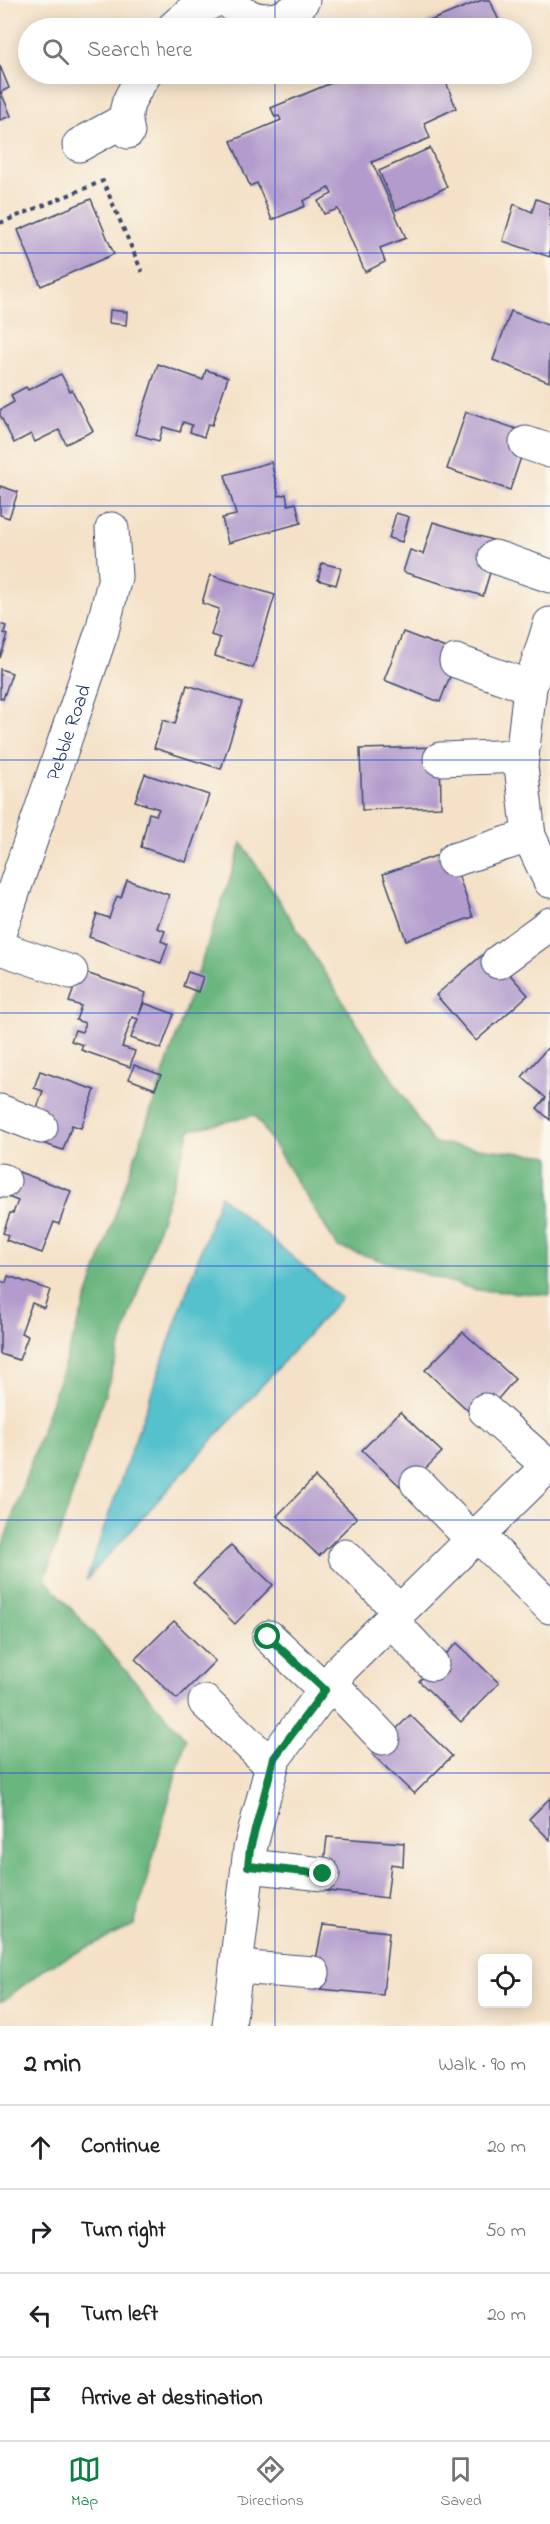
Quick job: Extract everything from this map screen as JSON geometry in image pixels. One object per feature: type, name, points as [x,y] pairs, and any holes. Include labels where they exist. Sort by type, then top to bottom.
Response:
[{"type":"street","points":[[184,18],[191,12],[216,0]]},
{"type":"street","points":[[229,0],[235,9],[250,18]]},
{"type":"street","points":[[280,18],[298,7],[303,0]]},
{"type":"street","points":[[79,146],[126,126],[127,101],[138,84]]},
{"type":"street","name":"Pebble Road","points":[[0,931],[9,877],[102,631],[115,577],[112,529]]},
{"type":"street","points":[[495,557],[550,576]]},
{"type":"street","points":[[550,624],[530,687],[521,766],[537,794],[529,836],[550,880]]},
{"type":"street","points":[[456,661],[530,687]]},
{"type":"street","points":[[440,759],[522,756]]},
{"type":"street","points":[[453,860],[529,836]]},
{"type":"street","points":[[498,962],[550,924]]},
{"type":"street","points":[[0,948],[71,972]]},
{"type":"street","points":[[0,1111],[41,1127]]},
{"type":"street","points":[[229,2026],[250,1849],[274,1758],[342,1668],[549,1465],[485,1410]]},
{"type":"street","points":[[417,1483],[550,1607]]},
{"type":"street","points":[[345,1556],[395,1615],[432,1664]]},
{"type":"street","points":[[268,1637],[328,1687],[383,1738]]},
{"type":"street","points":[[205,1702],[272,1766]]},
{"type":"street","points":[[248,1866],[323,1874]]},
{"type":"street","points":[[237,1967],[314,1973]]},
{"type":"path","points":[[0,223],[103,181],[142,272]]},
{"type":"green space","points":[[242,843],[433,1143],[550,1156],[550,1295],[476,1290],[338,1247],[255,1115],[190,1130],[45,1579],[186,1739],[134,1925],[49,1966],[0,2003],[0,1553]]},
{"type":"water","points":[[220,1196],[341,1298],[86,1580]]},
{"type":"building","points":[[482,0],[490,0],[498,18],[437,18]]},
{"type":"building","points":[[0,66],[9,88],[1,92],[11,116],[0,120]]},
{"type":"building","points":[[329,84],[447,84],[456,108],[424,123],[430,138],[372,162],[406,238],[380,248],[385,262],[365,272],[338,209],[324,214],[318,201],[332,194],[329,188],[303,201],[305,206],[272,220],[257,183],[250,186],[231,141],[281,120],[279,116],[275,117],[271,108]]},
{"type":"building","points":[[430,148],[447,187],[396,210],[379,171]]},
{"type":"building","points":[[91,199],[114,254],[41,286],[18,230]]},
{"type":"building","points":[[536,199],[550,204],[550,257],[503,241],[514,204],[532,212]]},
{"type":"building","points":[[110,310],[127,312],[126,325],[109,323]]},
{"type":"building","points":[[511,311],[550,326],[549,382],[493,360]]},
{"type":"building","points":[[158,364],[203,380],[206,370],[228,377],[212,425],[208,424],[204,437],[190,432],[192,425],[183,422],[180,432],[163,427],[159,441],[135,434]]},
{"type":"building","points":[[61,374],[93,431],[66,444],[59,430],[35,442],[31,434],[14,443],[0,415],[0,410],[14,402],[11,395],[26,387],[28,390]]},
{"type":"building","points":[[466,412],[529,433],[510,490],[447,469]]},
{"type":"building","points":[[271,462],[279,496],[286,494],[288,505],[296,503],[301,523],[228,543],[222,518],[236,515],[225,475]]},
{"type":"building","points":[[0,486],[18,492],[9,518],[0,515]]},
{"type":"building","points":[[396,513],[409,517],[402,542],[389,538]]},
{"type":"building","points":[[433,522],[499,542],[483,596],[403,572],[410,550],[423,554]]},
{"type":"building","points":[[322,563],[341,568],[336,585],[318,580]]},
{"type":"building","points":[[210,575],[275,595],[253,668],[215,656],[220,638],[211,635],[219,609],[202,603]]},
{"type":"building","points":[[0,624],[6,626],[4,633],[8,635],[0,658]]},
{"type":"building","points":[[403,632],[459,653],[440,702],[384,680]]},
{"type":"building","points":[[0,669],[12,673],[3,699],[0,698]]},
{"type":"building","points":[[187,685],[242,702],[221,769],[154,748],[163,720],[175,724]]},
{"type":"building","points":[[440,747],[441,807],[362,810],[360,749]]},
{"type":"building","points":[[145,774],[209,795],[186,862],[141,847],[149,813],[156,815],[159,809],[135,801]]},
{"type":"building","points":[[450,851],[473,917],[406,940],[383,874]]},
{"type":"building","points":[[127,880],[169,895],[157,928],[165,931],[161,941],[168,944],[161,963],[89,937],[97,914],[109,918],[117,896],[121,898]]},
{"type":"building","points":[[488,950],[528,995],[476,1041],[436,995]]},
{"type":"building","points":[[80,971],[146,993],[139,1015],[144,1003],[174,1014],[161,1049],[131,1038],[138,1019],[132,1017],[122,1047],[135,1051],[130,1067],[81,1050],[83,1045],[71,1041],[75,1030],[82,1032],[85,1023],[76,1020],[81,1006],[69,1002]]},
{"type":"building","points":[[188,972],[203,977],[198,992],[183,986]]},
{"type":"building","points":[[550,1045],[550,1120],[537,1108],[546,1098],[522,1077]]},
{"type":"building","points":[[134,1065],[161,1075],[155,1089],[129,1079]]},
{"type":"building","points":[[40,1071],[95,1090],[81,1128],[72,1125],[63,1150],[36,1141],[36,1111],[43,1091],[34,1088]]},
{"type":"building","points":[[8,1168],[71,1191],[59,1224],[54,1222],[42,1253],[6,1240],[8,1235],[3,1233],[10,1213],[13,1213],[18,1201],[0,1194]]},
{"type":"building","points":[[8,1276],[50,1290],[44,1308],[32,1303],[21,1333],[28,1336],[19,1360],[0,1354],[0,1281],[6,1283]]},
{"type":"building","points":[[463,1332],[515,1379],[497,1400],[475,1417],[425,1370]]},
{"type":"building","points":[[400,1412],[442,1452],[404,1490],[362,1450]]},
{"type":"building","points":[[315,1477],[357,1518],[319,1556],[277,1516]]},
{"type":"building","points":[[231,1545],[273,1585],[235,1624],[193,1583]]},
{"type":"building","points":[[174,1621],[215,1661],[177,1699],[135,1659]]},
{"type":"building","points":[[457,1643],[499,1683],[461,1722],[419,1681]]},
{"type":"building","points":[[410,1715],[452,1756],[414,1794],[372,1754]]},
{"type":"building","points":[[550,1798],[550,1840],[529,1819]]},
{"type":"building","points":[[327,1837],[404,1843],[403,1866],[391,1864],[387,1898],[321,1890]]},
{"type":"building","points":[[323,1925],[389,1932],[383,1995],[310,1988]]},
{"type":"route","points":[[268,1637],[325,1690],[274,1758],[250,1849],[248,1866],[323,1874]]}]
